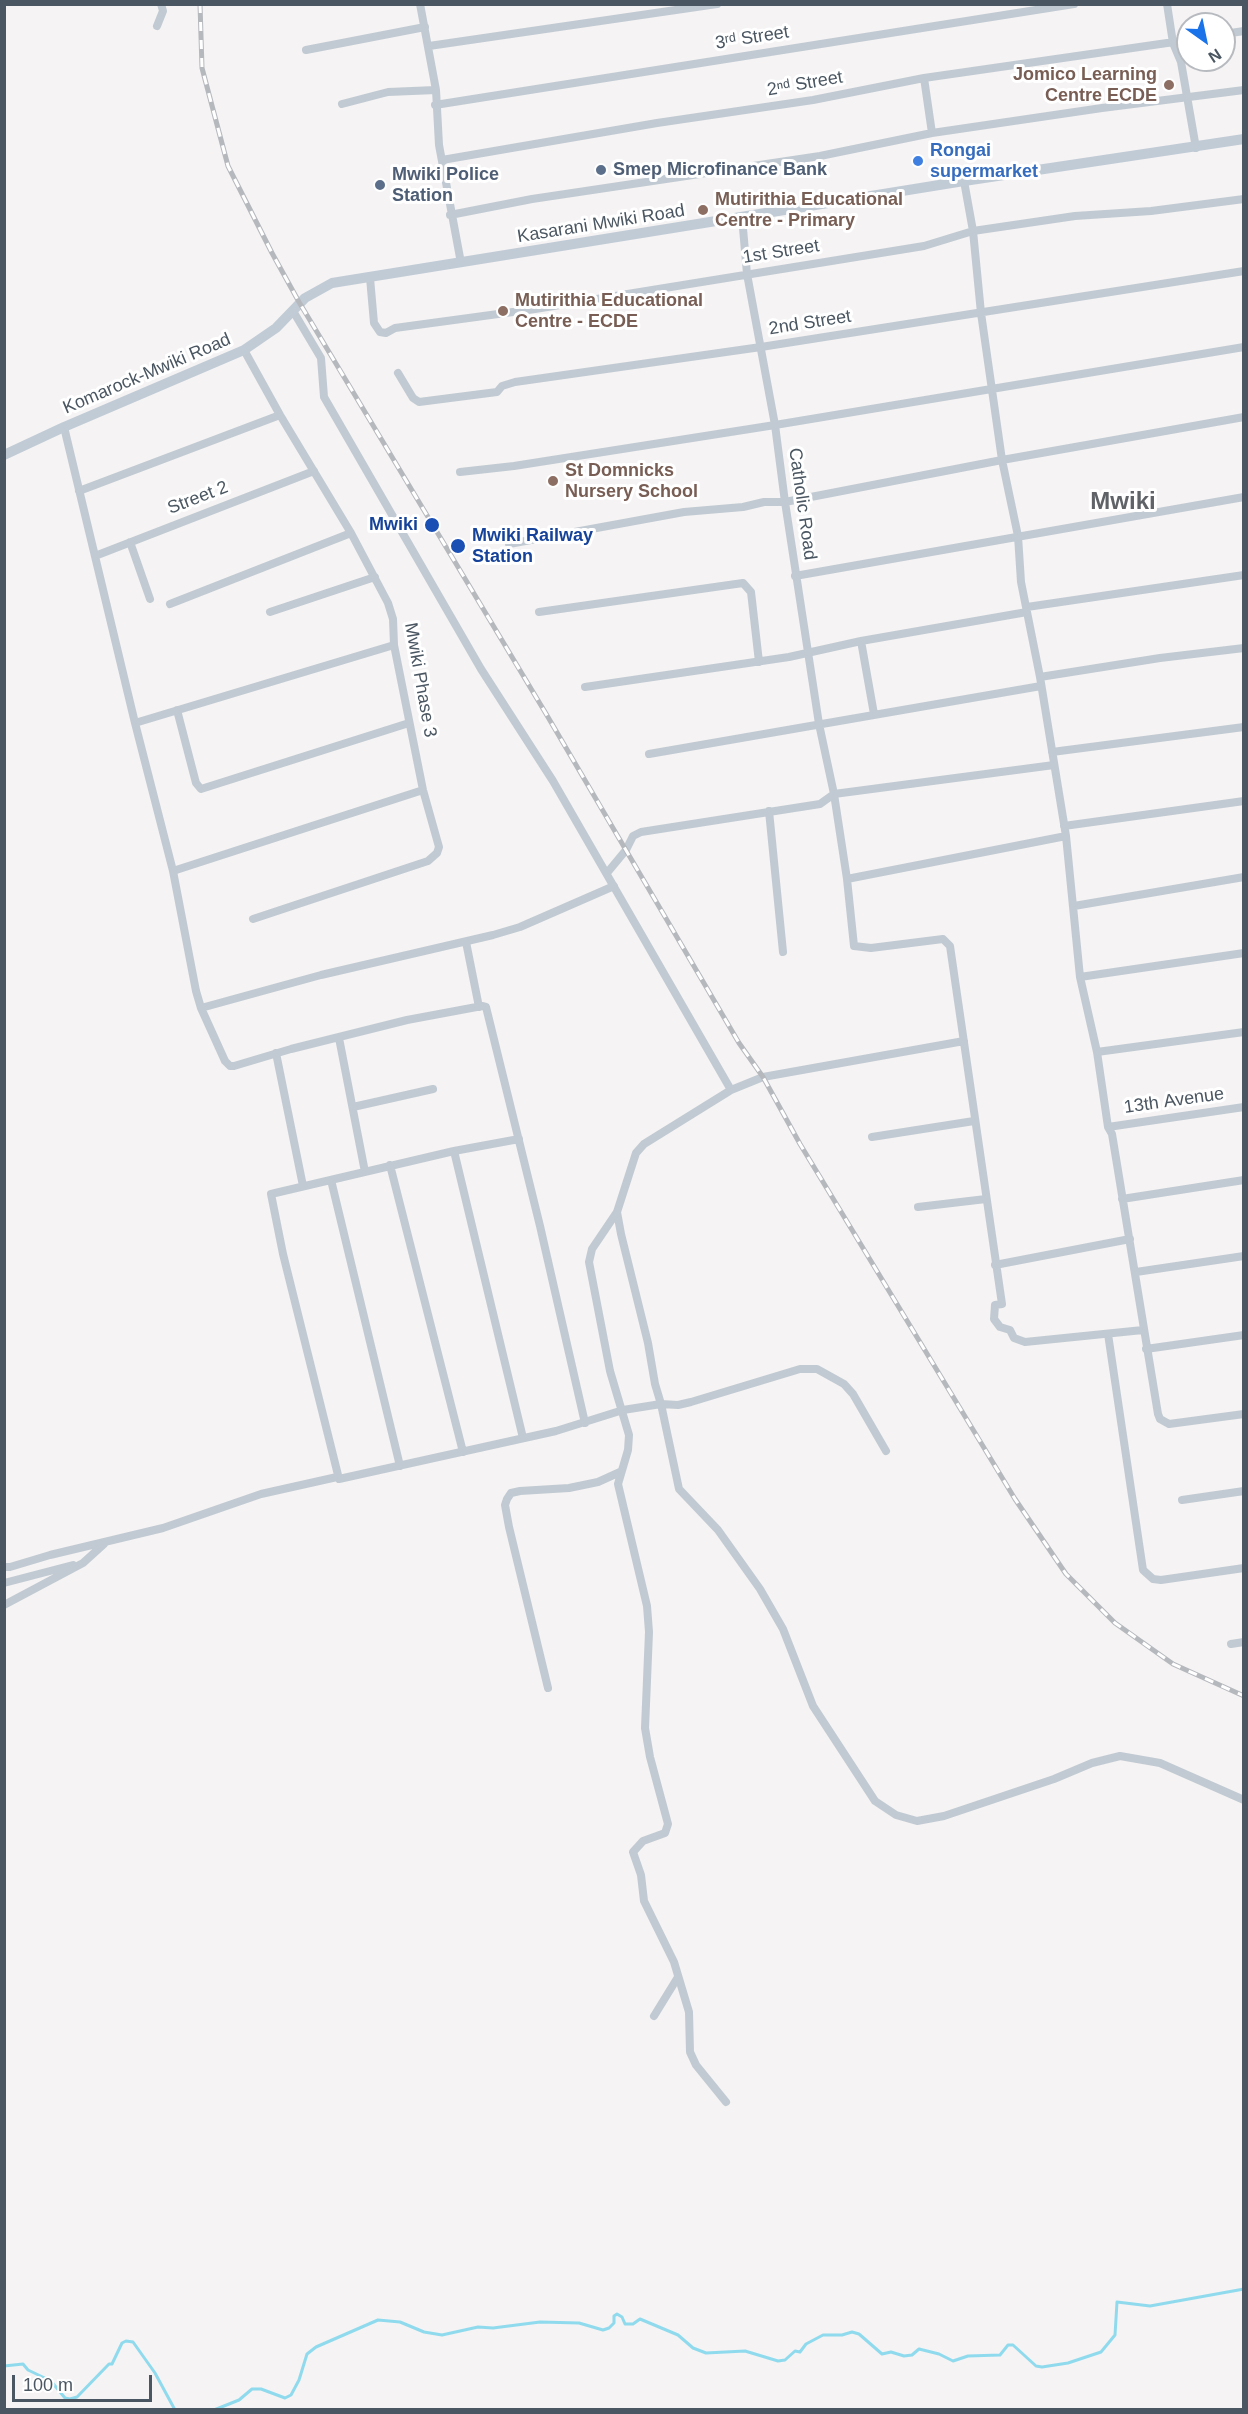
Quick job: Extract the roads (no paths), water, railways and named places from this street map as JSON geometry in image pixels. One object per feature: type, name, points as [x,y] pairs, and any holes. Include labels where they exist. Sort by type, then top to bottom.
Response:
[{"type":"main road","name":"Kasarani Mwiki Road","points":[[293,311],[299,302],[323,287],[370,278],[964,181],[1244,139]]},
{"type":"main road","name":"Komarock-Mwiki Road","points":[[4,455],[244,350],[276,328],[293,311]]},
{"type":"street","points":[[157,26],[163,11],[161,4]]},
{"type":"street","points":[[420,4],[436,90],[437,133],[460,263]]},
{"type":"street","points":[[429,46],[717,4]]},
{"type":"street","name":"3ʳᵈ Street","points":[[435,105],[1074,4]]},
{"type":"street","points":[[1167,4],[1173,43],[1181,62],[1197,147]]},
{"type":"street","points":[[306,50],[425,27]]},
{"type":"street","name":"2ⁿᵈ Street","points":[[442,160],[657,123],[813,100],[924,78],[1176,42]]},
{"type":"street","points":[[924,78],[932,133]]},
{"type":"street","points":[[342,104],[388,92],[436,90]]},
{"type":"street","points":[[450,215],[532,199],[820,156],[932,133],[1186,96],[1244,90]]},
{"type":"street","points":[[964,181],[973,231],[981,313],[1002,460],[1018,536],[1021,582],[1041,681],[1066,836],[1080,977],[1097,1052],[1108,1127],[1112,1134],[1158,1414],[1164,1423],[1176,1424],[1244,1414]]},
{"type":"street","name":"1st Street","points":[[370,278],[374,323],[380,332],[386,333],[395,328],[534,309],[924,246],[973,231],[1075,216],[1151,211],[1244,199]]},
{"type":"street","name":"Catholic Road","points":[[742,218],[747,274],[775,425],[784,502],[819,724],[834,794],[847,879],[854,946],[871,948],[943,939],[947,942],[950,946],[964,1041]]},
{"type":"street","name":"2nd Street","points":[[398,373],[413,398],[419,402],[497,392],[502,386],[515,382],[761,348],[1244,272]]},
{"type":"street","points":[[293,311],[324,363],[324,397],[481,669],[553,781],[731,1090]]},
{"type":"street","points":[[460,472],[526,464],[775,425],[1244,347]]},
{"type":"street","name":"Mwiki Phase 3","points":[[244,350],[280,415],[351,532],[375,577],[393,619],[394,645],[423,790],[439,847],[434,858],[253,919]]},
{"type":"street","points":[[79,491],[280,415]]},
{"type":"street","points":[[509,544],[684,512],[744,507],[764,502],[784,502],[1244,417]]},
{"type":"street","points":[[64,427],[173,871],[189,960],[201,1008],[226,1064],[234,1066],[407,1020],[484,1006],[487,1010],[519,1139],[585,1423]]},
{"type":"street","name":"Street 2","points":[[95,556],[314,471]]},
{"type":"street","points":[[795,576],[1244,496]]},
{"type":"street","points":[[170,604],[351,532]]},
{"type":"street","points":[[130,542],[150,599]]},
{"type":"street","points":[[585,687],[759,662],[1027,609],[1244,575]]},
{"type":"street","points":[[270,612],[375,577]]},
{"type":"street","points":[[539,612],[743,583],[747,585],[750,592],[759,662]]},
{"type":"street","points":[[861,641],[874,714]]},
{"type":"street","points":[[135,723],[394,645]]},
{"type":"street","points":[[649,754],[874,714],[1160,658],[1244,648]]},
{"type":"street","points":[[177,710],[196,783],[201,789],[410,723]]},
{"type":"street","points":[[1052,752],[1244,727]]},
{"type":"street","points":[[607,873],[626,850],[633,836],[641,832],[820,804],[834,794],[1054,765]]},
{"type":"street","points":[[173,871],[423,790]]},
{"type":"street","points":[[1064,826],[1244,801]]},
{"type":"street","points":[[769,811],[783,952]]},
{"type":"street","points":[[847,879],[1066,836]]},
{"type":"street","points":[[1074,906],[1244,877]]},
{"type":"street","points":[[201,1008],[321,975],[466,942],[520,927],[614,886]]},
{"type":"street","points":[[466,942],[479,1007]]},
{"type":"street","points":[[1080,977],[1244,952]]},
{"type":"street","points":[[1097,1052],[1244,1032]]},
{"type":"street","points":[[339,1038],[365,1172]]},
{"type":"street","points":[[726,2102],[696,2065],[690,2052],[689,2012],[674,1962],[644,1901],[641,1875],[633,1852],[643,1841],[665,1833],[668,1824],[650,1757],[645,1728],[649,1632],[647,1606],[618,1484],[628,1450],[629,1435],[610,1371],[589,1262],[592,1249],[617,1212],[636,1153],[644,1144],[731,1090],[763,1077],[964,1041],[1002,1304],[995,1305],[994,1319],[1000,1327],[1010,1330],[1019,1341],[1143,1330]]},
{"type":"street","points":[[276,1053],[303,1186]]},
{"type":"street","points":[[354,1107],[433,1089]]},
{"type":"street","name":"13th Avenue","points":[[1108,1127],[1244,1107]]},
{"type":"street","points":[[872,1137],[975,1121]]},
{"type":"street","points":[[338,1477],[283,1254],[271,1195],[390,1165],[519,1139]]},
{"type":"street","points":[[454,1151],[523,1438]]},
{"type":"street","points":[[390,1165],[462,1452]]},
{"type":"street","points":[[331,1180],[400,1466]]},
{"type":"street","points":[[1122,1199],[1244,1180]]},
{"type":"street","points":[[918,1207],[986,1199]]},
{"type":"street","points":[[617,1212],[679,1489],[718,1530],[760,1589],[783,1629],[813,1706],[876,1801],[896,1815],[917,1821],[944,1815],[1054,1779],[1092,1763],[1120,1756],[1160,1763],[1244,1800]]},
{"type":"street","points":[[995,1265],[1130,1239]]},
{"type":"street","points":[[1136,1272],[1244,1256]]},
{"type":"street","points":[[1108,1334],[1143,1570],[1153,1579],[1161,1581],[1244,1568]]},
{"type":"street","points":[[1146,1349],[1244,1335]]},
{"type":"street","points":[[4,1567],[163,1528],[261,1494],[338,1477],[340,1479],[523,1438],[585,1423],[623,1410],[691,1402],[800,1369],[817,1369],[844,1383],[886,1450]]},
{"type":"street","points":[[548,1688],[509,1527],[505,1505],[507,1499],[511,1493],[570,1488],[598,1482],[620,1472]]},
{"type":"street","points":[[1182,1500],[1244,1491]]},
{"type":"street","points":[[4,1605],[85,1562],[104,1543]]},
{"type":"street","points":[[4,1583],[85,1562]]},
{"type":"street","points":[[1231,1644],[1244,1642]]},
{"type":"street","points":[[654,2016],[678,1977]]},
{"type":"waterway","points":[[214,2410],[239,2400],[252,2389],[261,2389],[285,2398],[291,2395],[299,2380],[307,2354],[316,2347],[378,2320],[400,2322],[424,2332],[442,2335],[478,2327],[493,2328],[540,2322],[579,2323],[603,2330],[614,2323],[614,2316],[617,2314],[622,2317],[625,2324],[633,2324],[640,2319],[678,2335],[693,2348],[706,2353],[745,2351],[778,2361],[785,2360],[795,2351],[800,2352],[806,2344],[823,2335],[842,2335],[852,2332],[859,2334],[882,2354],[891,2352],[904,2356],[912,2355],[919,2349],[939,2354],[953,2361],[968,2356],[1000,2355],[1008,2345],[1013,2345],[1036,2366],[1042,2367],[1068,2363],[1101,2352],[1115,2335],[1117,2302],[1150,2306],[1244,2289]]},
{"type":"waterway","points":[[4,2366],[23,2364],[28,2370],[51,2381],[65,2398],[70,2399],[77,2397],[109,2364],[112,2364],[122,2343],[133,2342],[155,2373],[175,2410]]},
{"type":"railway","points":[[200,4],[202,68],[228,166],[272,253],[739,1043],[763,1077],[800,1144],[1015,1499],[1066,1574],[1115,1623],[1173,1664],[1244,1696]]},
{"type":"place","name":"Jomico Learning Centre ECDE","points":[[1169,85]]},
{"type":"place","name":"Rongai supermarket","points":[[918,161]]},
{"type":"place","name":"Smep Microfinance Bank","points":[[601,170]]},
{"type":"place","name":"Mwiki Police Station","points":[[380,185]]},
{"type":"place","name":"Mutirithia Educational Centre - Primary","points":[[703,210]]},
{"type":"place","name":"Mutirithia Educational Centre - ECDE","points":[[503,311]]},
{"type":"place","name":"St Domnicks Nursery School","points":[[553,481]]},
{"type":"place","name":"Mwiki","points":[[432,525]]},
{"type":"place","name":"Mwiki Railway Station","points":[[458,546]]},
{"type":"district","name":"Mwiki","points":[[1123,502]]}]
